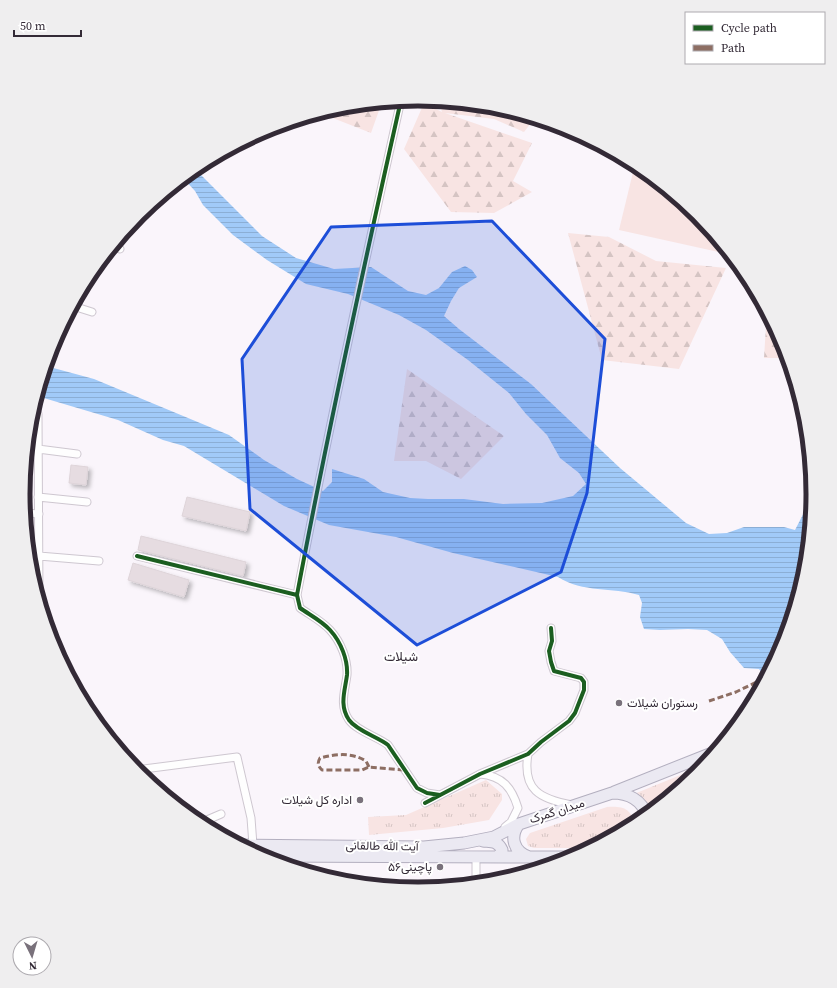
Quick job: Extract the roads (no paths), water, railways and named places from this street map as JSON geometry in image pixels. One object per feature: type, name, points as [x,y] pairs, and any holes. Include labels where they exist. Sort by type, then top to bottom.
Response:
[{"type":"main road","name":"میدان گمرک","points":[[529,857],[517,850],[513,841],[514,832],[519,824],[612,793],[704,758]]},
{"type":"main road","points":[[612,793],[620,793],[635,799],[641,804],[644,810]]},
{"type":"main road","name":"آیت الله طالقانی","points":[[253,845],[424,847],[480,841],[494,837],[519,824]]},
{"type":"main road","points":[[480,841],[500,845],[502,853],[498,856]]},
{"type":"main road","name":"آیت الله طالقانی","points":[[278,856],[529,857]]},
{"type":"main road","points":[[529,857],[556,857]]},
{"type":"street","points":[[400,106],[364,264],[297,595],[300,608],[330,629],[346,658],[347,667],[343,695],[345,710],[350,721],[362,730],[388,745],[417,788],[427,793],[440,795]]},
{"type":"street","points":[[78,308],[92,312]]},
{"type":"street","points":[[38,414],[39,578]]},
{"type":"street","points":[[38,449],[77,454]]},
{"type":"street","points":[[38,497],[87,502]]},
{"type":"street","points":[[31,513],[39,514]]},
{"type":"street","points":[[39,556],[99,561]]},
{"type":"street","points":[[137,556],[297,595]]},
{"type":"street","points":[[425,802],[480,774],[528,754],[569,721],[575,713],[584,690],[584,682],[581,678],[554,671],[550,662],[549,651],[552,641],[551,628]]},
{"type":"street","points":[[528,754],[526,774],[535,790],[544,798],[574,806]]},
{"type":"street","points":[[144,769],[237,757],[251,818],[253,845]]},
{"type":"street","points":[[480,774],[489,775],[504,781],[515,796],[518,808],[511,822],[494,837]]},
{"type":"street","points":[[207,820],[220,814]]},
{"type":"street","points":[[476,857],[476,878]]},
{"type":"water","points":[[200,174],[262,236],[296,258],[334,269],[371,267],[408,291],[426,295],[439,288],[452,272],[465,266],[472,270],[477,277],[459,288],[444,316],[531,384],[620,468],[686,523],[709,534],[727,533],[744,527],[784,527],[795,530],[806,508],[804,545],[794,595],[777,643],[763,674],[759,669],[744,668],[730,652],[722,639],[707,630],[644,629],[640,617],[642,603],[639,595],[587,588],[558,577],[453,553],[396,537],[329,525],[284,506],[184,446],[163,440],[118,420],[42,397],[52,368],[94,379],[229,435],[264,460],[297,479],[323,491],[332,482],[332,469],[364,479],[383,492],[410,498],[464,499],[503,504],[542,503],[573,496],[586,484],[579,473],[560,458],[547,435],[526,414],[509,393],[468,360],[426,330],[399,315],[348,294],[306,284],[267,260],[233,235],[203,205],[195,191],[187,182]]},
{"type":"place","name":"رستوران شیلات","points":[[619,703]]},
{"type":"place","name":"اداره کل شیلات","points":[[360,800]]},
{"type":"place","name":"پاچینی۵۶","points":[[440,867]]},
{"type":"district","name":"شیلات","points":[[401,656]]}]
